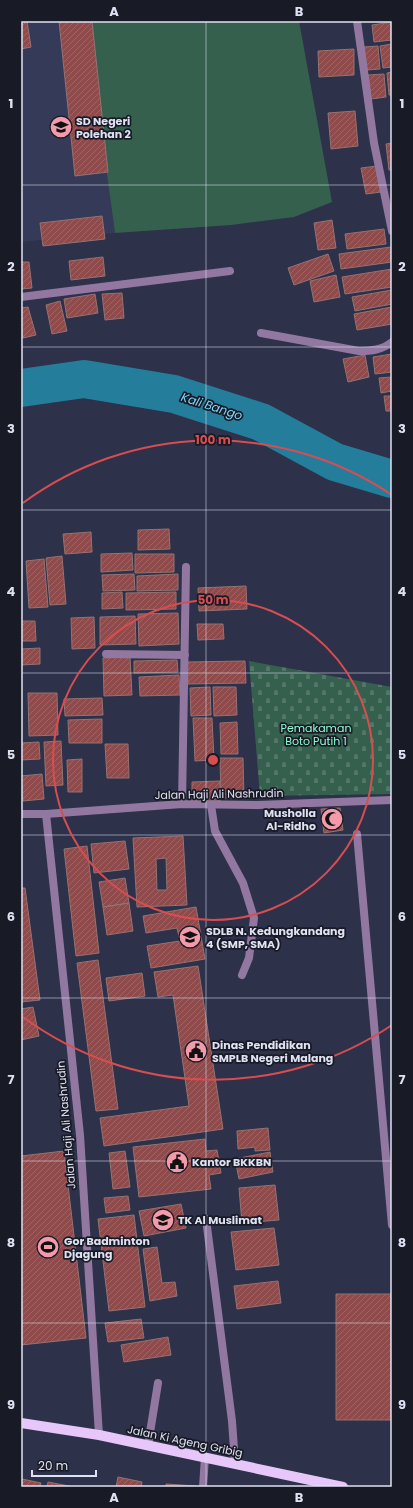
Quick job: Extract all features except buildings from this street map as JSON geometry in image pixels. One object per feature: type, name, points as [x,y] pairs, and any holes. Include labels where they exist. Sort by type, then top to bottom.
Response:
[{"type":"main road","name":"Jalan Ki Ageng Gribig","points":[[21,1423],[99,1435],[343,1487]]},
{"type":"street","points":[[357,21],[374,143],[392,231]]},
{"type":"street","points":[[21,297],[230,270]]},
{"type":"street","points":[[261,333],[359,351],[375,350],[388,346],[392,342]]},
{"type":"street","points":[[182,804],[186,567]]},
{"type":"street","points":[[106,654],[184,656]]},
{"type":"street","name":"Jalan Haji Ali Nashrudin","points":[[21,814],[46,814],[182,804],[266,804],[392,800]]},
{"type":"street","points":[[212,805],[215,831],[243,883],[254,918],[249,958],[242,975]]},
{"type":"street","name":"Jalan Haji Ali Nashrudin","points":[[46,814],[80,1135],[99,1435]]},
{"type":"street","points":[[357,834],[392,1225]]},
{"type":"street","points":[[206,1219],[232,1421],[235,1463]]},
{"type":"street","points":[[148,1445],[158,1383]]},
{"type":"street","points":[[203,1487],[205,1457]]},
{"type":"shaded area","name":"SD Negeri Polehan 2","points":[[21,21],[86,21],[115,233],[21,242]]},
{"type":"green space","points":[[86,21],[299,21],[332,202],[294,217],[231,225],[115,233]]},
{"type":"green space","name":"Pemakaman Boto Putih 1","points":[[249,661],[392,687],[392,794],[260,796]]},
{"type":"waterway","name":"Kali Bango","points":[[21,388],[84,379],[174,394],[261,422],[335,462],[392,479]]},
{"type":"place","name":"SD Negeri Polehan 2","points":[[61,127]]},
{"type":"place","name":"Musholla Al-Ridho","points":[[332,819]]},
{"type":"place","name":"SDLB N. Kedungkandang 4 (SMP, SMA)","points":[[190,937]]},
{"type":"place","name":"Dinas Pendidikan SMPLB Negeri Malang","points":[[196,1051]]},
{"type":"place","name":"Kantor BKKBN","points":[[177,1162]]},
{"type":"place","name":"TK Al Muslimat","points":[[163,1220]]},
{"type":"place","name":"Gor Badminton Djagung","points":[[48,1247]]}]
